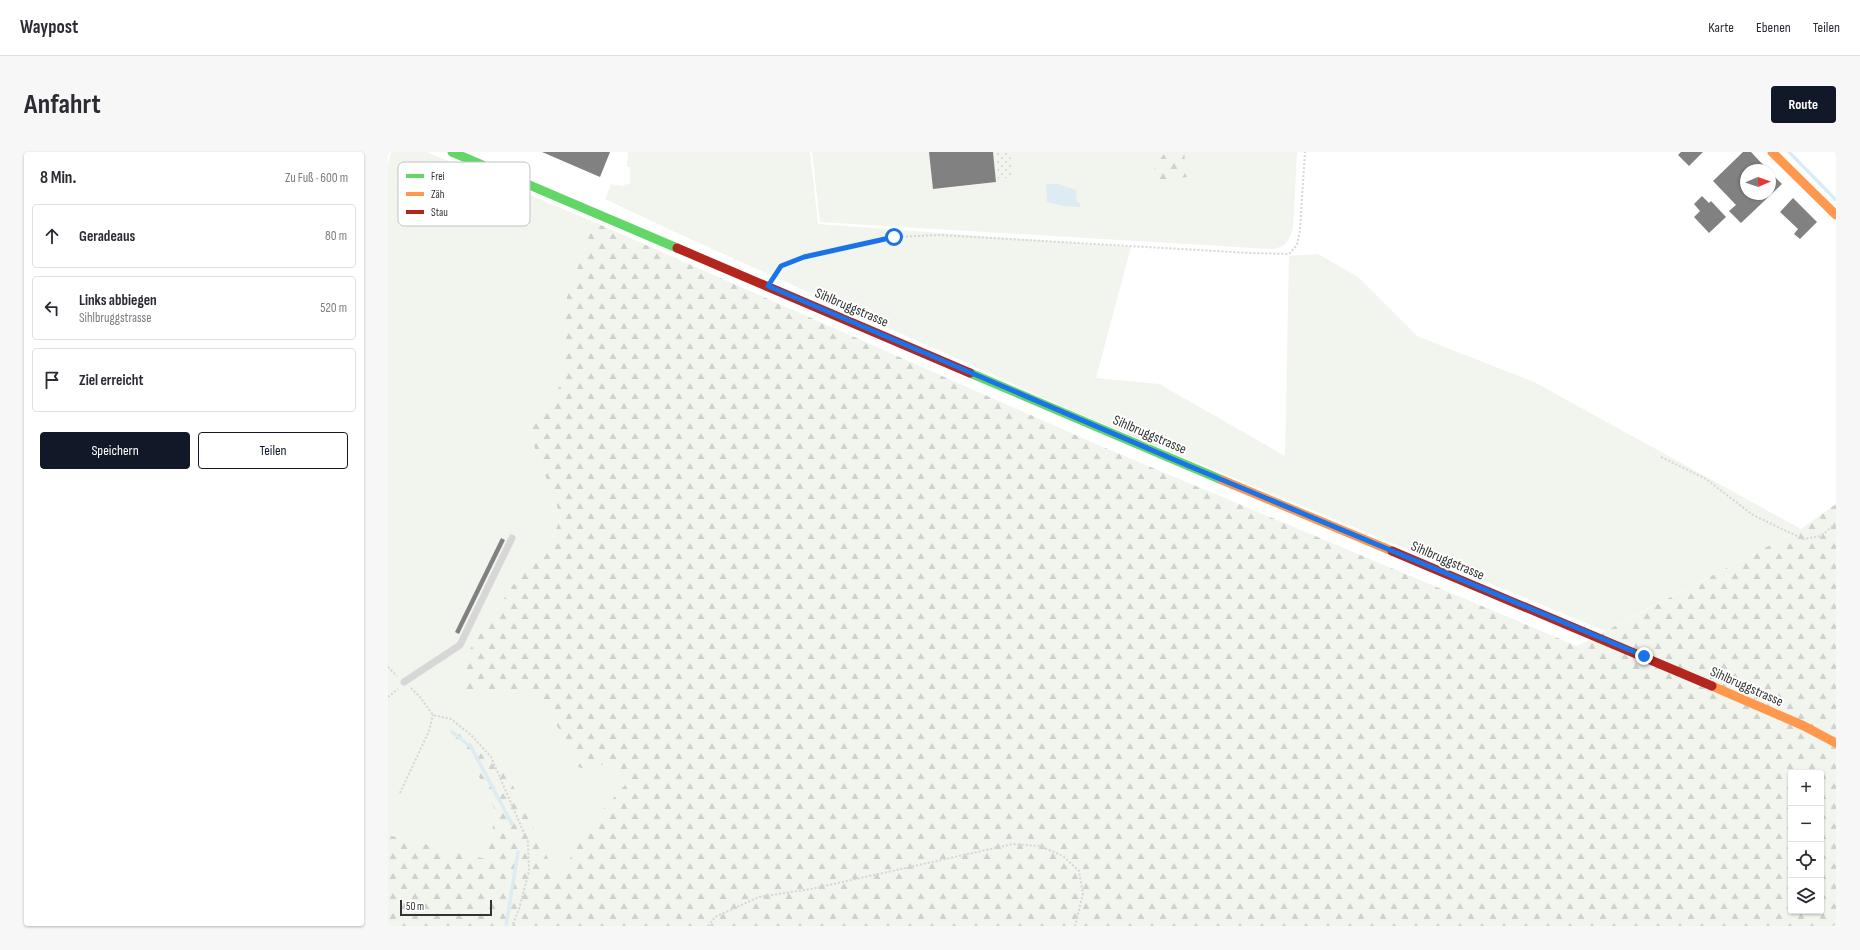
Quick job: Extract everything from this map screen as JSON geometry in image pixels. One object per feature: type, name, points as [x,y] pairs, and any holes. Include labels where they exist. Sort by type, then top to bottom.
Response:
[{"type":"main road","name":"Sihlbruggstrasse","points":[[452,152],[476,162]]},
{"type":"main road","points":[[1772,152],[1836,215]]},
{"type":"main road","name":"Sihlbruggstrasse","points":[[530,185],[1189,466],[1644,656],[1804,726],[1836,743]]},
{"type":"lane","points":[[404,682],[460,645],[512,538]]},
{"type":"path","points":[[768,286],[781,266],[804,257],[894,237],[939,235],[1242,253],[1289,254],[1297,245],[1300,230],[1305,152]]},
{"type":"path","points":[[1661,457],[1706,480],[1754,515],[1803,539],[1821,536],[1836,523]]},
{"type":"path","points":[[388,697],[404,682]]},
{"type":"path","points":[[400,793],[429,731],[432,715],[451,719],[471,735],[492,757],[528,842],[529,871],[519,909],[512,926]]},
{"type":"path","points":[[708,926],[715,917],[759,897],[811,889],[1013,844],[1040,846],[1063,856],[1079,870],[1083,894],[1075,926]]},
{"type":"green space","points":[[391,152],[427,152],[451,162],[398,162],[398,226],[530,226],[530,195],[594,222],[567,297],[564,365],[560,386],[528,430],[561,517],[553,537],[523,570],[464,658],[496,695],[518,691],[532,692],[559,729],[578,767],[589,770],[604,764],[616,769],[625,785],[591,823],[558,880],[501,761],[447,739],[473,764],[496,812],[486,859],[388,835],[388,166]]},
{"type":"green space","points":[[628,152],[810,152],[818,224],[1131,247],[1096,378],[1159,384],[1285,456],[1289,256],[1318,254],[1358,277],[1417,336],[1536,383],[1801,529],[1605,631],[1087,417],[679,234],[605,199],[611,184],[622,186],[630,183],[630,167],[627,167]]},
{"type":"green space","points":[[812,152],[929,152],[940,189],[996,182],[993,152],[1297,152],[1293,228],[1288,241],[1283,246],[1270,249],[820,222]]},
{"type":"green space","points":[[996,152],[1010,152],[1013,177],[998,179]]},
{"type":"green space","points":[[1165,152],[1184,152],[1187,177],[1145,183]]},
{"type":"green space","points":[[594,222],[1096,444],[1577,646],[1801,529],[1836,504],[1836,926],[388,926],[388,835],[486,859],[496,812],[473,764],[446,739],[463,733],[501,761],[558,879],[591,823],[625,785],[616,769],[604,764],[589,770],[578,767],[559,729],[532,693],[518,691],[496,695],[465,691],[462,677],[464,658],[523,570],[553,537],[561,517],[528,430],[560,386],[564,365],[567,297]]},
{"type":"shaded area","points":[[1046,184],[1058,184],[1076,190],[1077,202],[1080,203],[1080,207],[1064,206],[1047,202]]},
{"type":"building","points":[[542,152],[610,152],[600,177]]},
{"type":"building","points":[[929,152],[993,152],[996,182],[933,189]]},
{"type":"building","points":[[1681,152],[1703,152],[1689,166],[1678,155]]},
{"type":"building","points":[[1743,152],[1751,152],[1762,164],[1740,164],[1740,200],[1765,200],[1741,223],[1729,211],[1736,205],[1713,181]]},
{"type":"building","points":[[1776,178],[1782,184],[1776,190]]},
{"type":"building","points":[[1702,196],[1709,203],[1711,201],[1726,217],[1709,233],[1694,217],[1700,211],[1694,204]]},
{"type":"building","points":[[1793,198],[1817,222],[1800,239],[1794,234],[1798,229],[1780,212]]},
{"type":"building","points":[[501,538],[505,540],[459,634],[455,632]]},
{"type":"waterway","points":[[1789,152],[1836,200]]},
{"type":"waterway","points":[[452,732],[471,747],[512,824]]},
{"type":"waterway","points":[[506,926],[518,852]]},
{"type":"traffic: fast","points":[[452,152],[475,162]]},
{"type":"traffic: fast","points":[[530,185],[677,248]]},
{"type":"traffic: fast","points":[[970,373],[1222,480]]},
{"type":"traffic: slow","points":[[1772,152],[1836,215]]},
{"type":"traffic: slow","points":[[1222,480],[1392,551]]},
{"type":"traffic: slow","points":[[1712,686],[1804,726],[1836,743]]},
{"type":"traffic: jam","points":[[677,248],[970,373]]},
{"type":"traffic: jam","points":[[1392,551],[1712,686]]},
{"type":"route","points":[[894,237],[804,257],[781,266],[768,286],[1189,466],[1644,656]]}]
